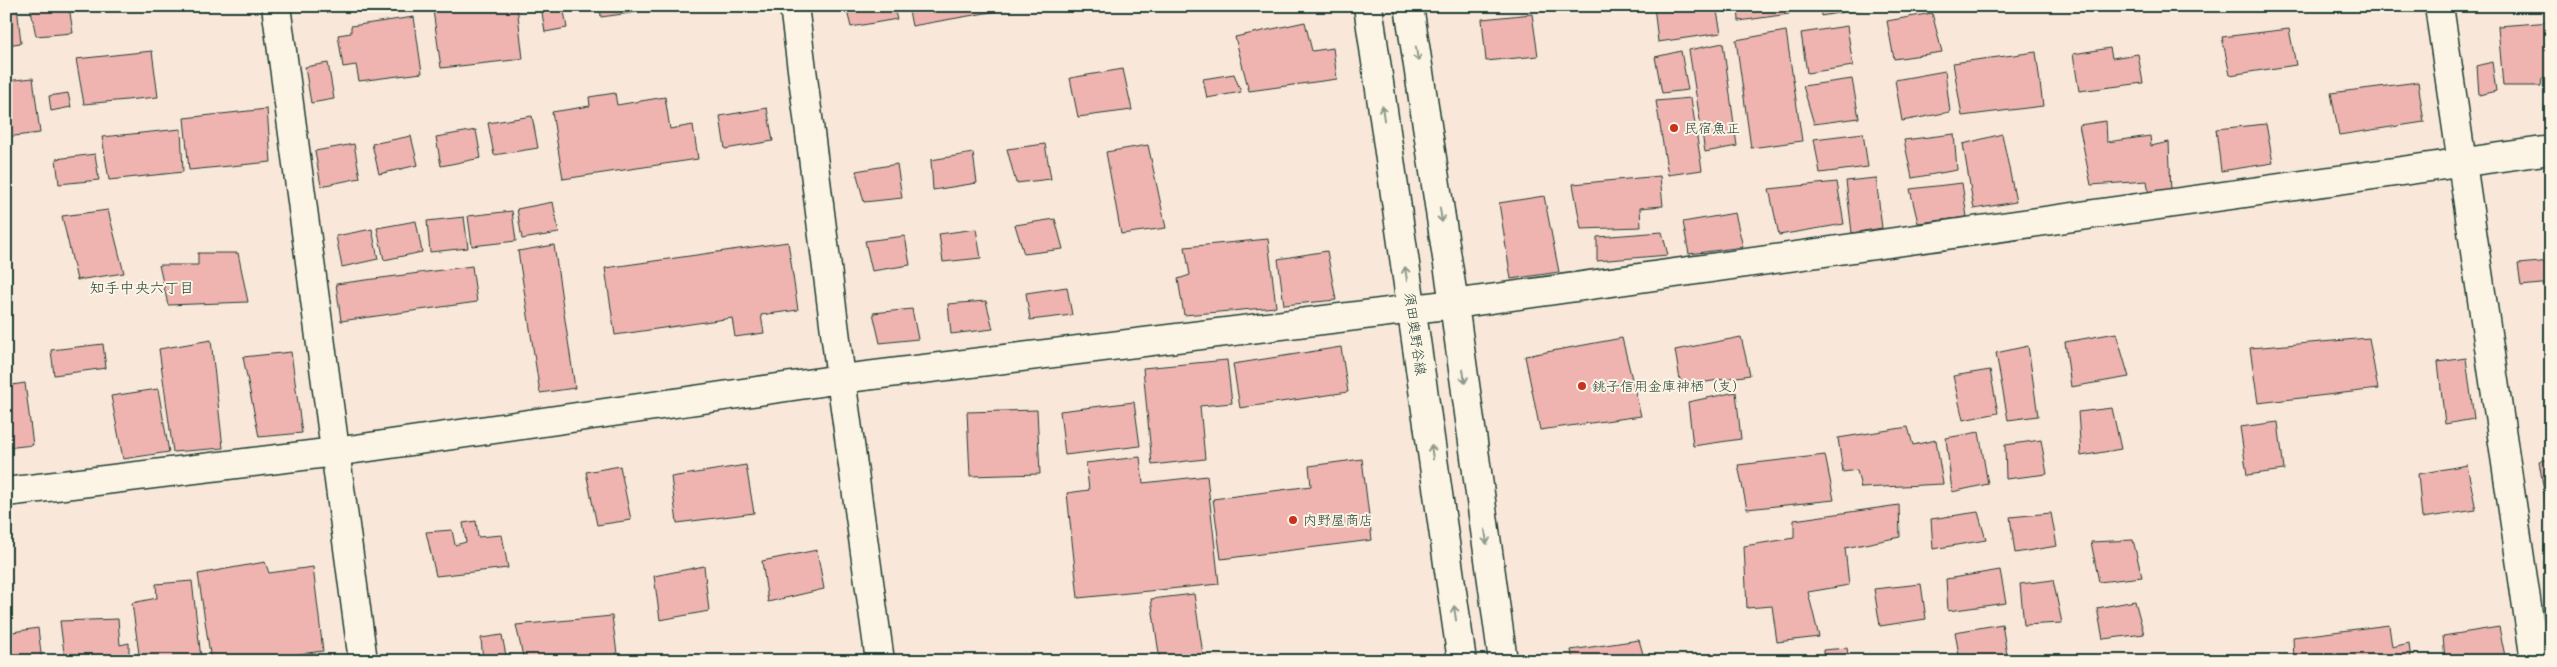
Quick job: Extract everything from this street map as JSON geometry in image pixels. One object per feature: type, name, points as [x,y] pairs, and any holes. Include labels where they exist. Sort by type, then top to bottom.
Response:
[{"type":"street","points":[[276,6],[363,661]]},
{"type":"street","points":[[794,6],[840,379],[880,661]]},
{"type":"street","name":"須田奥野谷線","points":[[1368,6],[1462,661]]},
{"type":"street","points":[[1410,6],[1454,304],[1503,661]]},
{"type":"street","points":[[2439,6],[2535,661]]},
{"type":"street","points":[[6,492],[335,452],[840,379],[1454,304],[2551,150]]},
{"type":"building","points":[[6,6],[17,6],[21,43],[6,45]]},
{"type":"building","points":[[30,6],[69,6],[73,33],[36,36]]},
{"type":"building","points":[[464,6],[517,6],[523,59],[441,68],[433,10]]},
{"type":"building","points":[[541,6],[563,6],[567,28],[545,32]]},
{"type":"building","points":[[600,6],[682,6],[601,17]]},
{"type":"building","points":[[893,6],[897,19],[851,27],[846,7]]},
{"type":"building","points":[[908,6],[1008,6],[1008,9],[912,26]]},
{"type":"building","points":[[1654,6],[1716,6],[1721,33],[1658,42]]},
{"type":"building","points":[[1738,6],[1787,6],[1789,14],[1739,21]]},
{"type":"building","points":[[1820,6],[1878,6],[1821,16]]},
{"type":"building","points":[[1932,13],[1942,52],[1894,59],[1887,21]]},
{"type":"building","points":[[1532,14],[1538,56],[1486,61],[1482,19]]},
{"type":"building","points":[[414,17],[422,73],[359,81],[356,65],[343,67],[338,35],[351,33],[351,26]]},
{"type":"building","points":[[1305,22],[1312,51],[1333,48],[1337,79],[1249,91],[1235,37]]},
{"type":"building","points":[[2551,22],[2551,77],[2542,78],[2541,86],[2503,86],[2498,26]]},
{"type":"building","points":[[1847,26],[1853,66],[1807,73],[1801,33]]},
{"type":"building","points":[[2289,29],[2296,65],[2230,75],[2222,37]]},
{"type":"building","points":[[1786,31],[1802,141],[1751,148],[1736,40]]},
{"type":"building","points":[[1723,43],[1737,146],[1705,152],[1689,50]]},
{"type":"building","points":[[2110,48],[2112,58],[2138,54],[2143,83],[2079,91],[2073,54]]},
{"type":"building","points":[[152,51],[158,97],[84,104],[76,59]]},
{"type":"building","points":[[1681,51],[1688,90],[1662,93],[1655,57]]},
{"type":"building","points":[[2036,52],[2043,106],[1962,116],[1953,63]]},
{"type":"building","points":[[2492,62],[2496,91],[2479,95],[2477,66]]},
{"type":"building","points":[[328,63],[334,99],[311,103],[305,67]]},
{"type":"building","points":[[1123,69],[1132,110],[1078,117],[1070,78]]},
{"type":"building","points":[[1945,71],[1950,112],[1902,121],[1895,80]]},
{"type":"building","points":[[1234,74],[1241,92],[1207,98],[1203,79]]},
{"type":"building","points":[[33,78],[40,133],[6,137],[6,81]]},
{"type":"building","points":[[1852,79],[1859,118],[1814,124],[1803,86]]},
{"type":"building","points":[[2418,82],[2424,122],[2339,135],[2331,93]]},
{"type":"building","points":[[68,93],[71,107],[51,111],[49,96]]},
{"type":"building","points":[[615,93],[617,105],[665,97],[670,129],[693,125],[698,159],[563,179],[552,112],[590,106],[589,97]]},
{"type":"building","points":[[1691,98],[1702,170],[1668,175],[1656,101]]},
{"type":"building","points":[[767,108],[773,141],[725,149],[720,116]]},
{"type":"building","points":[[267,109],[271,162],[189,170],[184,118]]},
{"type":"building","points":[[532,116],[538,148],[494,155],[488,123]]},
{"type":"building","points":[[2106,121],[2107,142],[2150,136],[2151,146],[2169,142],[2171,192],[2149,194],[2147,181],[2091,185],[2079,125]]},
{"type":"building","points":[[2266,124],[2273,163],[2221,171],[2216,129]]},
{"type":"building","points":[[181,129],[183,172],[109,180],[102,137]]},
{"type":"building","points":[[476,130],[481,158],[441,166],[436,137]]},
{"type":"building","points":[[1863,133],[1868,167],[1820,173],[1814,139]]},
{"type":"building","points":[[1954,134],[1957,170],[1912,178],[1904,140]]},
{"type":"building","points":[[2002,134],[2016,202],[1974,209],[1963,144]]},
{"type":"building","points":[[411,136],[418,165],[379,174],[372,144]]},
{"type":"building","points":[[354,144],[360,178],[321,186],[315,151]]},
{"type":"building","points":[[1045,144],[1051,179],[1016,183],[1007,149]]},
{"type":"building","points":[[1148,145],[1166,228],[1121,234],[1106,152]]},
{"type":"building","points":[[973,153],[977,183],[933,190],[931,160]]},
{"type":"building","points":[[95,154],[99,180],[59,184],[56,159]]},
{"type":"building","points":[[897,164],[902,198],[864,202],[856,171]]},
{"type":"building","points":[[1660,176],[1663,206],[1640,208],[1641,227],[1581,229],[1573,184]]},
{"type":"building","points":[[1876,178],[1882,228],[1852,233],[1846,181]]},
{"type":"building","points":[[1837,182],[1844,224],[1779,235],[1769,189]]},
{"type":"building","points":[[1962,183],[1967,217],[1918,223],[1910,189]]},
{"type":"building","points":[[1544,196],[1559,272],[1511,279],[1499,203]]},
{"type":"building","points":[[553,202],[559,233],[522,239],[517,209]]},
{"type":"building","points":[[108,210],[124,273],[77,280],[62,216]]},
{"type":"building","points":[[512,211],[516,241],[472,246],[468,216]]},
{"type":"building","points":[[1735,213],[1743,247],[1689,254],[1683,222]]},
{"type":"building","points":[[464,217],[468,248],[430,252],[427,221]]},
{"type":"building","points":[[1055,219],[1063,249],[1024,254],[1015,225]]},
{"type":"building","points":[[416,221],[422,252],[384,260],[377,228]]},
{"type":"building","points":[[372,229],[378,259],[342,267],[336,236]]},
{"type":"building","points":[[976,229],[981,258],[943,262],[939,234]]},
{"type":"building","points":[[1662,232],[1668,255],[1597,261],[1597,237]]},
{"type":"building","points":[[905,236],[910,265],[872,271],[865,241]]},
{"type":"building","points":[[1268,239],[1276,307],[1184,315],[1178,279],[1190,275],[1185,247]]},
{"type":"building","points":[[788,242],[798,310],[761,315],[764,333],[735,337],[732,318],[615,335],[605,268]]},
{"type":"building","points":[[554,245],[575,388],[540,393],[518,251]]},
{"type":"building","points":[[1327,251],[1336,300],[1284,305],[1278,259]]},
{"type":"building","points":[[198,253],[238,253],[248,302],[168,305],[159,265],[198,265]]},
{"type":"building","points":[[2551,261],[2551,283],[2521,286],[2518,264]]},
{"type":"building","points":[[472,266],[477,302],[341,321],[336,284]]},
{"type":"building","points":[[1067,287],[1072,315],[1030,320],[1026,293]]},
{"type":"building","points":[[986,301],[993,329],[951,334],[948,304]]},
{"type":"building","points":[[912,309],[918,339],[880,343],[873,313]]},
{"type":"building","points":[[2116,333],[2129,377],[2071,387],[2065,342]]},
{"type":"building","points":[[1741,337],[1750,375],[1681,386],[1675,350]]},
{"type":"building","name":"銚子信用金庫神栖（支）","points":[[1622,338],[1641,416],[1540,430],[1525,356]]},
{"type":"building","points":[[2369,338],[2378,389],[2258,403],[2250,348]]},
{"type":"building","points":[[211,340],[223,448],[173,452],[159,349]]},
{"type":"building","points":[[103,344],[106,368],[54,375],[51,350]]},
{"type":"building","points":[[2028,346],[2038,416],[2008,420],[1996,353]]},
{"type":"building","points":[[1341,347],[1348,392],[1240,408],[1233,364]]},
{"type":"building","points":[[291,352],[302,433],[259,437],[243,357]]},
{"type":"building","points":[[2466,358],[2474,419],[2445,424],[2438,362]]},
{"type":"building","points":[[1227,360],[1232,403],[1200,406],[1205,459],[1152,465],[1143,368]]},
{"type":"building","points":[[1990,370],[1998,413],[1963,420],[1953,376]]},
{"type":"building","points":[[25,383],[33,445],[6,448],[6,386]]},
{"type":"building","points":[[158,389],[169,452],[123,459],[111,396]]},
{"type":"building","points":[[1736,392],[1741,439],[1693,446],[1688,402]]},
{"type":"building","points":[[1134,402],[1140,446],[1065,455],[1060,411]]},
{"type":"building","points":[[2112,408],[2121,449],[2081,456],[2078,412]]},
{"type":"building","points":[[1037,410],[1040,474],[970,476],[967,412]]},
{"type":"building","points":[[2278,422],[2284,470],[2247,475],[2240,427]]},
{"type":"building","points":[[1908,427],[1913,445],[1936,440],[1943,484],[1861,488],[1857,470],[1843,472],[1838,438]]},
{"type":"building","points":[[1979,432],[1988,484],[1952,492],[1946,438]]},
{"type":"building","points":[[2041,440],[2047,474],[2006,479],[2005,445]]},
{"type":"building","points":[[1825,455],[1834,500],[1747,509],[1738,465]]},
{"type":"building","points":[[1140,457],[1143,483],[1207,476],[1219,584],[1078,598],[1067,493],[1089,490],[1086,463]]},
{"type":"building","name":"内野屋商店","points":[[1362,459],[1372,540],[1221,559],[1213,499],[1311,486],[1309,466]]},
{"type":"building","points":[[2551,459],[2551,509],[2547,510],[2539,461]]},
{"type":"building","points":[[746,465],[754,513],[677,523],[671,477]]},
{"type":"building","points":[[2467,465],[2476,510],[2422,518],[2418,474]]},
{"type":"building","points":[[620,466],[631,520],[597,525],[586,472]]},
{"type":"building","points":[[1899,505],[1900,537],[1845,548],[1849,585],[1808,592],[1819,637],[1777,642],[1772,606],[1747,608],[1744,546],[1794,538],[1794,520]]},
{"type":"building","points":[[1978,512],[1986,540],[1933,549],[1931,519]]},
{"type":"building","points":[[2051,513],[2057,546],[2015,553],[2010,517]]},
{"type":"building","points":[[476,521],[478,537],[502,535],[508,568],[436,576],[426,532],[452,530],[455,545],[466,542],[463,523]]},
{"type":"building","points":[[2133,540],[2142,577],[2099,582],[2091,542]]},
{"type":"building","points":[[817,550],[824,589],[768,602],[762,561]]},
{"type":"building","points":[[265,562],[269,573],[313,567],[323,651],[247,661],[211,661],[198,574]]},
{"type":"building","points":[[704,566],[709,611],[660,620],[654,576]]},
{"type":"building","points":[[2000,570],[2006,603],[1948,611],[1946,579]]},
{"type":"building","points":[[2053,580],[2062,623],[2024,625],[2020,584]]},
{"type":"building","points":[[192,581],[201,658],[182,661],[140,661],[132,603],[157,598],[156,584]]},
{"type":"building","points":[[1921,584],[1926,619],[1880,626],[1874,589]]},
{"type":"building","points":[[1194,594],[1204,661],[1160,661],[1151,599]]},
{"type":"building","points":[[2135,601],[2144,634],[2103,639],[2097,608]]},
{"type":"building","points":[[612,616],[618,661],[524,661],[516,625]]},
{"type":"building","points":[[118,619],[120,645],[129,643],[129,661],[65,661],[60,621]]},
{"type":"building","points":[[2002,624],[2008,661],[1960,661],[1955,632]]},
{"type":"building","points":[[2389,625],[2392,647],[2409,643],[2411,661],[2294,661],[2293,637]]},
{"type":"building","points":[[2499,627],[2506,661],[2445,661],[2443,636]]},
{"type":"building","points":[[38,628],[42,661],[6,661],[6,633]]},
{"type":"building","points":[[502,635],[507,661],[483,661],[481,638]]},
{"type":"building","points":[[1639,640],[1645,661],[1573,661],[1571,650]]},
{"type":"building","points":[[1847,648],[1849,661],[1823,661],[1823,650]]},
{"type":"building","points":[[838,657],[838,661],[772,661]]},
{"type":"place","name":"民宿魚正","points":[[1674,128]]},
{"type":"place","name":"銚子信用金庫神栖（支）","points":[[1582,386]]},
{"type":"place","name":"内野屋商店","points":[[1293,520]]},
{"type":"district","name":"知手中央六丁目","points":[[142,288]]}]
